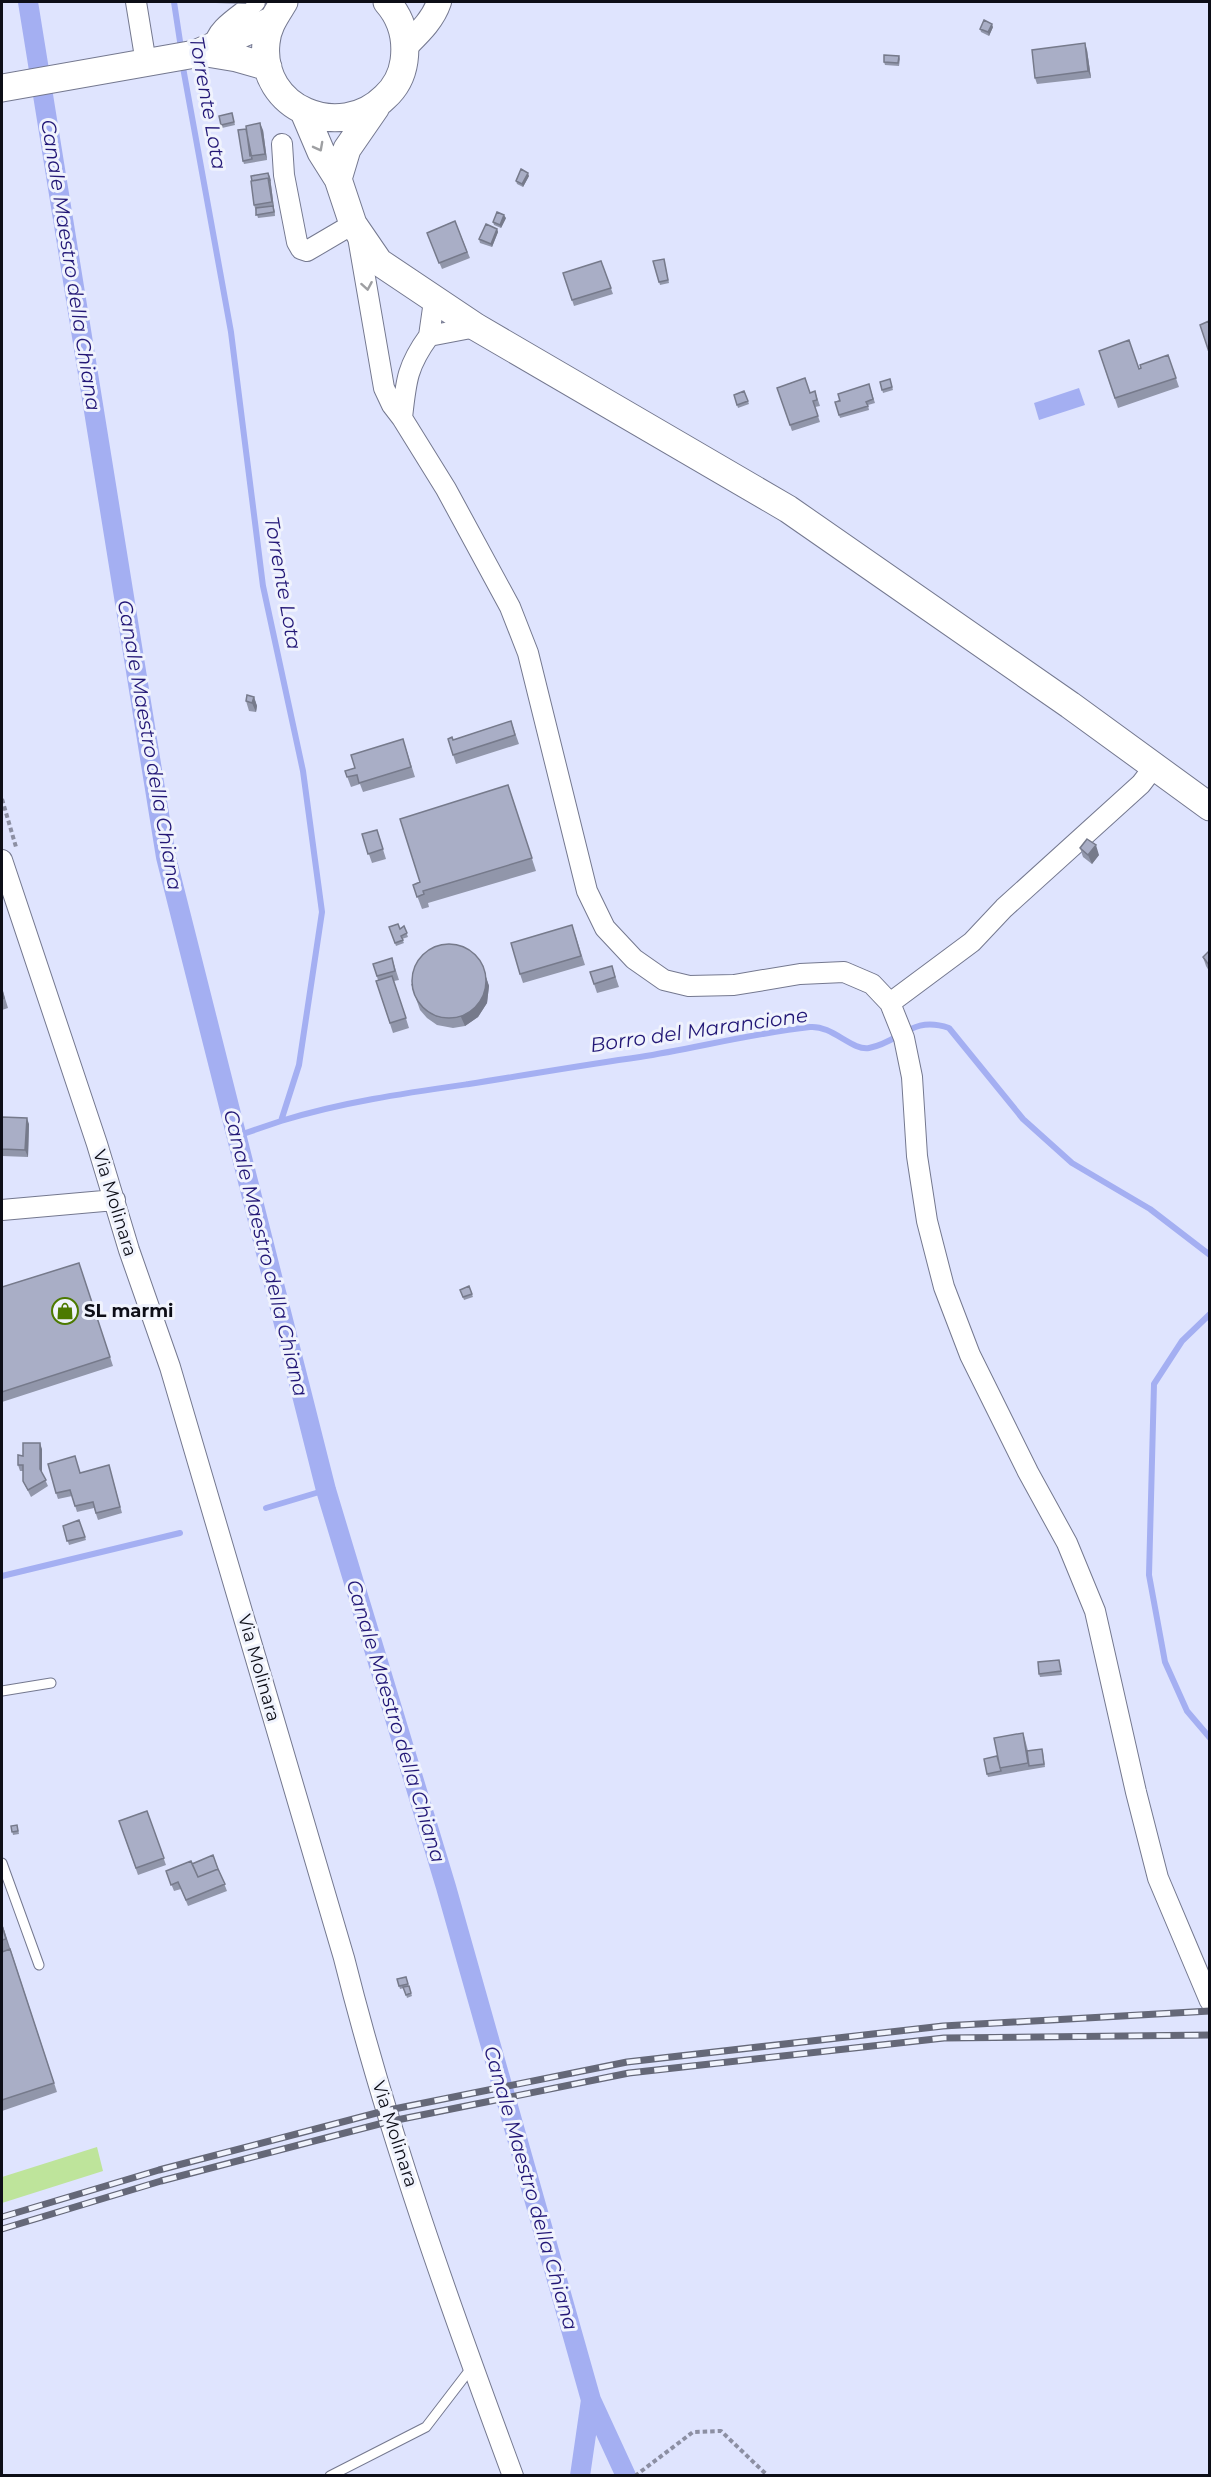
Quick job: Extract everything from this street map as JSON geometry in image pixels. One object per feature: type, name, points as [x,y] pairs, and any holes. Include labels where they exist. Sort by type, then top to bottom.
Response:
[{"type":"main road","points":[[338,179],[347,149],[376,106],[392,90],[403,69],[406,46],[401,23],[392,2]]},
{"type":"main road","points":[[2,88],[146,64],[203,50],[270,8]]},
{"type":"main road","points":[[270,8],[266,44],[268,67],[276,85],[288,101],[304,112],[328,119],[353,117],[376,106]]},
{"type":"main road","points":[[203,50],[268,67]]},
{"type":"main road","points":[[304,112],[321,152],[338,179],[355,226],[379,262],[476,327],[788,509],[1070,705],[1209,807]]},
{"type":"street","points":[[136,2],[146,64]]},
{"type":"street","points":[[406,46],[422,30],[436,11],[439,2]]},
{"type":"street","points":[[282,144],[284,175],[297,242],[301,249],[307,251],[355,226],[384,388],[392,405],[452,498],[510,607],[528,653],[587,891],[605,928],[634,959],[664,980],[689,986],[734,985],[800,974],[844,972],[872,984],[890,1003],[904,1038],[912,1077],[917,1156],[927,1221],[944,1287],[970,1355],[1028,1472],[1067,1544],[1095,1611],[1158,1878],[1209,2001]]},
{"type":"street","points":[[402,418],[406,378],[415,355],[429,336],[434,301]]},
{"type":"street","points":[[429,336],[476,327]]},
{"type":"street","points":[[379,355],[393,364],[411,365]]},
{"type":"street","points":[[890,1003],[972,942],[1004,908],[1141,784],[1154,767]]},
{"type":"street","name":"Via Molinara","points":[[2,860],[115,1200],[129,1250],[170,1367],[344,1958],[365,2044],[472,2367],[513,2475]]},
{"type":"street","points":[[2,1210],[115,1200]]},
{"type":"lane","points":[[2,1691],[51,1683]]},
{"type":"lane","points":[[2,1863],[39,1965]]},
{"type":"lane","points":[[330,2475],[426,2427],[472,2367]]},
{"type":"path","points":[[635,2475],[693,2432],[721,2431],[768,2475]]},
{"type":"green space","points":[[97,2147],[103,2171],[2,2203],[2,2177]]},
{"type":"water","points":[[1079,388],[1085,405],[1039,420],[1034,403]]},
{"type":"building","points":[[984,20],[992,24],[988,32],[980,29]]},
{"type":"building","points":[[1085,43],[1088,71],[1035,78],[1032,50]]},
{"type":"building","points":[[884,55],[899,56],[898,63],[884,62]]},
{"type":"building","points":[[232,113],[234,122],[221,125],[219,116]]},
{"type":"building","points":[[260,123],[265,154],[250,156],[246,126]]},
{"type":"building","points":[[246,129],[252,159],[243,161],[238,130]]},
{"type":"building","points":[[521,169],[528,173],[522,184],[516,181]]},
{"type":"building","points":[[268,173],[270,181],[268,178],[252,181],[251,176]]},
{"type":"building","points":[[268,178],[272,202],[254,205],[251,181]]},
{"type":"building","points":[[273,206],[274,212],[256,215],[256,208]]},
{"type":"building","points":[[497,212],[504,215],[500,225],[493,222]]},
{"type":"building","points":[[455,221],[467,252],[439,263],[427,233]]},
{"type":"building","points":[[486,224],[497,229],[491,244],[479,239]]},
{"type":"building","points":[[664,259],[668,280],[659,282],[653,261]]},
{"type":"building","points":[[601,261],[611,288],[572,300],[563,273]]},
{"type":"building","points":[[1209,321],[1209,352],[1200,325]]},
{"type":"building","points":[[1129,340],[1139,369],[1140,365],[1168,355],[1176,378],[1115,398],[1099,351]]},
{"type":"building","points":[[805,378],[810,393],[815,391],[817,400],[813,401],[818,416],[790,425],[777,388]]},
{"type":"building","points":[[890,379],[892,387],[882,390],[880,382]]},
{"type":"building","points":[[869,384],[873,399],[866,402],[868,406],[839,415],[835,402],[840,401],[838,394]]},
{"type":"building","points":[[744,391],[748,401],[737,405],[734,395]]},
{"type":"building","points":[[247,695],[254,697],[252,703],[246,701]]},
{"type":"building","points":[[511,721],[515,735],[453,755],[448,739],[452,737],[453,740]]},
{"type":"building","points":[[403,739],[411,767],[359,783],[357,775],[347,777],[345,771],[355,768],[351,755]]},
{"type":"building","points":[[508,785],[532,858],[423,891],[424,894],[417,897],[413,885],[420,882],[400,819]]},
{"type":"building","points":[[377,830],[383,849],[368,854],[362,834]]},
{"type":"building","points":[[1087,839],[1096,845],[1088,855],[1080,848]]},
{"type":"building","points":[[398,924],[400,929],[404,926],[407,933],[401,936],[403,940],[395,943],[389,927]]},
{"type":"building","points":[[572,925],[581,956],[520,974],[511,943]]},
{"type":"building","points":[[449,944],[463,947],[475,955],[483,967],[486,981],[483,995],[475,1007],[463,1015],[449,1018],[435,1015],[423,1007],[415,995],[412,981],[415,967],[423,955],[435,947]]},
{"type":"building","points":[[1209,951],[1209,965],[1203,957]]},
{"type":"building","points":[[392,958],[395,971],[377,976],[373,964]]},
{"type":"building","points":[[612,966],[615,977],[594,984],[590,972]]},
{"type":"building","points":[[392,976],[406,1018],[390,1023],[376,981]]},
{"type":"building","points":[[2,1117],[27,1118],[25,1150],[2,1149]]},
{"type":"building","points":[[79,1263],[110,1357],[2,1392],[2,1287]]},
{"type":"building","points":[[469,1286],[472,1294],[463,1297],[460,1290]]},
{"type":"building","points":[[23,1443],[40,1443],[40,1469],[46,1480],[28,1490],[23,1481],[23,1465],[18,1465],[18,1455],[23,1456]]},
{"type":"building","points":[[75,1456],[80,1473],[109,1465],[120,1507],[96,1513],[93,1502],[75,1506],[70,1490],[56,1493],[48,1464]]},
{"type":"building","points":[[79,1520],[85,1537],[67,1541],[63,1526]]},
{"type":"building","points":[[1059,1660],[1061,1671],[1039,1674],[1038,1662]]},
{"type":"building","points":[[1023,1733],[1028,1763],[1000,1768],[994,1738]]},
{"type":"building","points":[[1042,1749],[1044,1764],[1029,1766],[1027,1751]]},
{"type":"building","points":[[997,1756],[1001,1771],[987,1774],[984,1759]]},
{"type":"building","points":[[147,1811],[164,1858],[136,1868],[119,1821]]},
{"type":"building","points":[[17,1825],[18,1831],[12,1832],[11,1826]]},
{"type":"building","points":[[213,1855],[218,1869],[198,1877],[192,1864]]},
{"type":"building","points":[[191,1861],[198,1877],[218,1869],[225,1884],[186,1900],[178,1882],[171,1885],[166,1871]]},
{"type":"building","points":[[2,1926],[6,1939],[2,1940]]},
{"type":"building","points":[[10,1949],[54,2083],[2,2100],[2,1952]]},
{"type":"building","points":[[406,1977],[408,1984],[399,1986],[397,1979]]},
{"type":"building","points":[[409,1986],[411,1993],[406,1995],[403,1987]]},
{"type":"waterway","name":"Canale Maestro della Chiana","points":[[28,2],[166,857],[326,1490],[446,1887],[591,2400],[626,2476]]},
{"type":"waterway","name":"Torrente Lota","points":[[174,2],[181,48]]},
{"type":"waterway","name":"Torrente Lota","points":[[182,62],[231,332],[263,586],[303,771],[322,912],[299,1065],[281,1121],[237,1136]]},
{"type":"waterway","name":"Borro del Marancione","points":[[281,1121],[327,1108],[374,1099],[640,1057],[789,1030],[818,1027],[856,1046],[869,1048],[890,1041],[915,1027],[936,1025],[949,1028],[1023,1119],[1072,1163],[1150,1209],[1210,1255]]},
{"type":"waterway","name":"Borro del Marancione","points":[[1210,1314],[1182,1341],[1154,1384],[1149,1575],[1165,1662],[1187,1711],[1210,1738]]},
{"type":"waterway","points":[[266,1508],[326,1490]]},
{"type":"waterway","points":[[2,1576],[180,1533]]},
{"type":"waterway","points":[[580,2476],[591,2400]]},
{"type":"railway","points":[[2,2217],[159,2170],[384,2111],[627,2062],[943,2026],[1210,2011]]},
{"type":"railway","points":[[2,2229],[161,2181],[387,2122],[629,2073],[944,2038],[1210,2035]]},
{"type":"place","name":"SL marmi","points":[[65,1311]]}]
